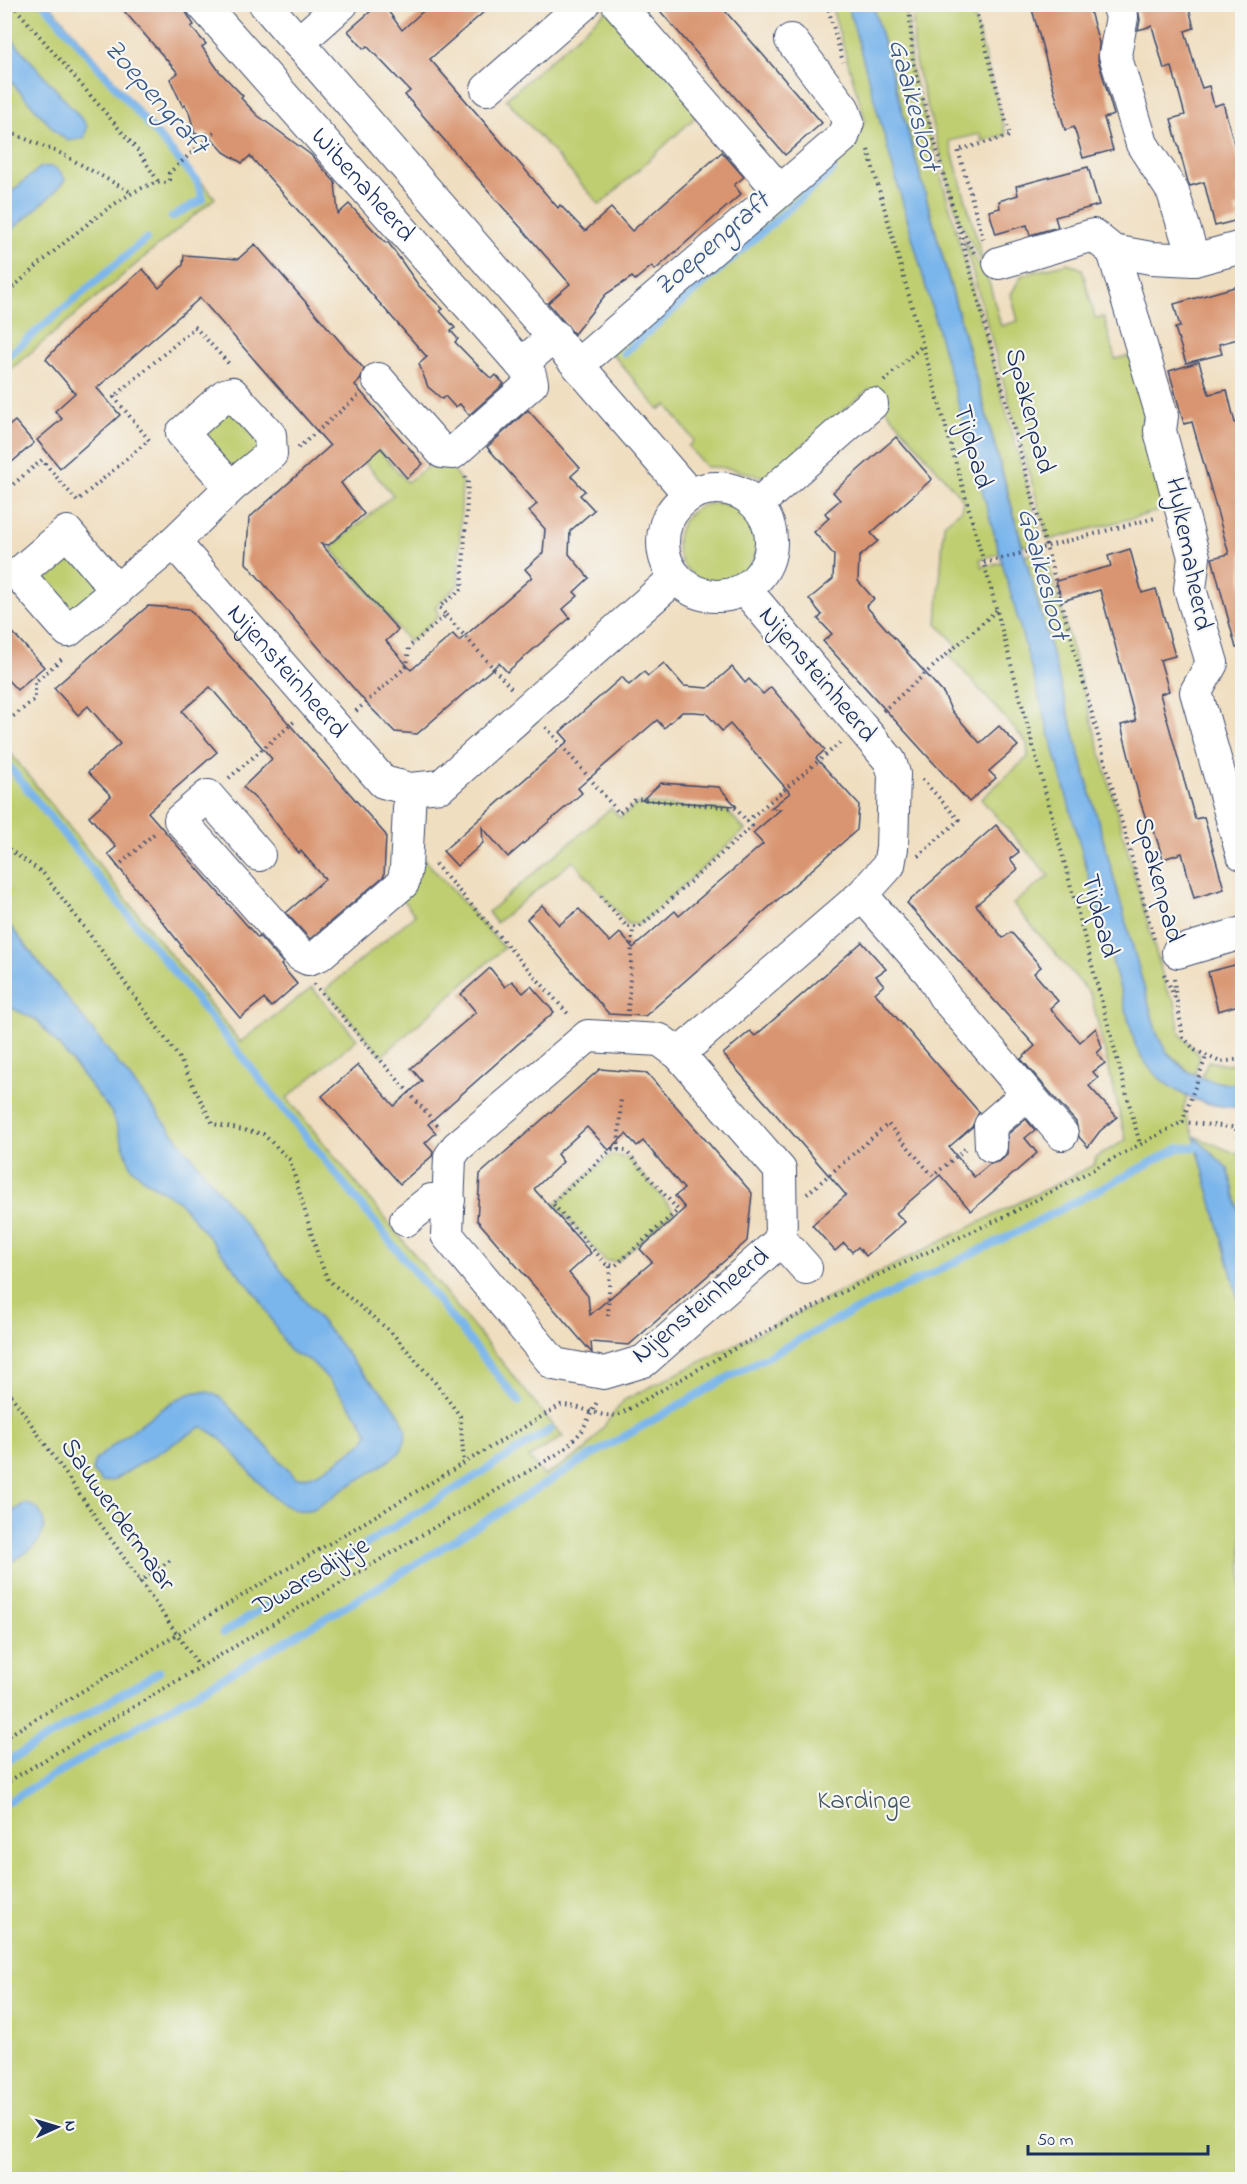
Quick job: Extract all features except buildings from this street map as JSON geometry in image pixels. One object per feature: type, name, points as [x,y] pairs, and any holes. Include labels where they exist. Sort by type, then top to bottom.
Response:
[{"type":"street","name":"Wibenaheerd","points":[[202,4],[530,375],[532,383],[449,453]]},
{"type":"street","name":"Wibenaheerd","points":[[265,4],[555,336],[690,495]]},
{"type":"street","points":[[298,43],[342,4]]},
{"type":"street","points":[[487,89],[584,4]]},
{"type":"street","points":[[618,4],[779,190]]},
{"type":"street","points":[[1118,4],[1122,17],[1115,55],[1142,144],[1173,192],[1194,260]]},
{"type":"street","points":[[579,364],[843,137],[848,122],[843,108],[791,40]]},
{"type":"street","points":[[999,263],[1093,235],[1113,251],[1151,258],[1194,260],[1242,247]]},
{"type":"street","name":"Hylkemaheerd","points":[[1113,251],[1161,416],[1160,431],[1194,557],[1190,589],[1212,663],[1196,692],[1242,854]]},
{"type":"street","points":[[521,364],[555,336]]},
{"type":"street","points":[[378,379],[442,452],[449,453]]},
{"type":"street","points":[[117,591],[174,542],[231,487],[271,454],[270,435],[232,393],[225,395],[182,433],[231,487]]},
{"type":"street","points":[[757,505],[872,404]]},
{"type":"street","points":[[707,489],[725,489],[748,497],[757,505],[769,526],[771,550],[762,573],[745,589],[721,596],[708,596],[696,592],[676,577],[664,553],[664,533],[671,514],[690,495],[707,489]]},
{"type":"street","name":"Nijensteinheerd","points":[[174,542],[383,782],[410,789],[441,786],[676,577]]},
{"type":"street","name":"Nijensteinheerd","points":[[745,589],[890,761],[894,774],[892,848],[889,865]]},
{"type":"street","points":[[259,855],[208,796],[180,820],[300,955],[308,959],[319,955],[403,883],[410,789]]},
{"type":"street","points":[[679,1054],[862,895],[889,865]]},
{"type":"street","points":[[862,895],[931,974],[944,996],[1062,1134]]},
{"type":"street","points":[[1166,956],[1242,933]]},
{"type":"street","points":[[456,1147],[588,1036]]},
{"type":"street","name":"Nijensteinheerd","points":[[588,1036],[660,1040],[679,1054],[780,1170],[781,1228],[806,1268]]},
{"type":"street","points":[[991,1136],[1027,1094]]},
{"type":"street","name":"Nijensteinheerd","points":[[456,1147],[450,1157],[447,1235],[554,1364],[604,1373],[644,1361],[781,1228]]},
{"type":"street","points":[[406,1220],[431,1200],[449,1200]]},
{"type":"path","points":[[12,4],[139,152],[158,181]]},
{"type":"path","points":[[828,4],[845,69]]},
{"type":"path","name":"Spakenpad","points":[[909,4],[913,63],[1045,546],[1166,956],[1183,1037],[1206,1057]]},
{"type":"path","points":[[974,4],[1010,136],[958,150],[990,260],[999,263]]},
{"type":"path","points":[[4,130],[62,154],[132,193]]},
{"type":"path","points":[[4,296],[116,201],[158,181],[166,183],[169,180],[169,173],[214,133]]},
{"type":"path","name":"Tijdpad","points":[[866,144],[997,610],[1140,1144]]},
{"type":"path","points":[[4,492],[42,460],[77,501],[149,440],[114,397],[195,327],[230,365],[232,393]]},
{"type":"path","points":[[872,404],[874,390],[923,345]]},
{"type":"path","points":[[271,454],[279,463],[378,379]]},
{"type":"path","points":[[449,453],[468,481],[462,589],[439,608],[619,813],[636,800],[735,808],[752,826],[640,927],[627,927],[601,897]]},
{"type":"path","points":[[984,563],[1182,511]]},
{"type":"path","points":[[747,821],[862,728],[997,610]]},
{"type":"path","points":[[336,728],[407,666],[409,647],[446,615]]},
{"type":"path","points":[[4,724],[34,699],[34,682],[64,657],[59,651]]},
{"type":"path","points":[[208,796],[315,703]]},
{"type":"path","name":"Nijensteinheerd","points":[[889,865],[900,871],[959,820],[903,757],[890,761]]},
{"type":"path","points":[[117,867],[166,823],[180,820]]},
{"type":"path","points":[[408,835],[588,1036]]},
{"type":"path","points":[[4,846],[43,873],[99,947],[178,1056],[213,1124],[263,1134],[290,1160],[318,1257],[328,1280],[391,1332],[434,1381],[460,1416],[464,1463]]},
{"type":"path","points":[[626,1039],[633,927]]},
{"type":"path","points":[[308,959],[303,971],[456,1147]]},
{"type":"path","points":[[1182,1122],[1206,1057],[1220,1062],[1242,1059]]},
{"type":"path","points":[[618,1150],[621,1098]]},
{"type":"path","points":[[4,1738],[561,1405],[573,1405],[605,1417],[618,1415],[833,1297],[1008,1215],[1182,1122],[1242,1128]]},
{"type":"path","name":"Nijensteinheerd","points":[[781,1228],[888,1124],[933,1176],[991,1136]]},
{"type":"path","points":[[1236,1129],[1242,1151]]},
{"type":"path","points":[[612,1149],[626,1151],[678,1210],[615,1266],[610,1265],[606,1264],[552,1203],[612,1149]]},
{"type":"path","points":[[608,1316],[610,1265]]},
{"type":"path","name":"Dwarsdijkje","points":[[4,1784],[564,1450],[582,1431],[594,1412],[603,1387],[604,1373]]},
{"type":"path","name":"Sauwerdermaar","points":[[4,1385],[139,1582],[200,1666]]},
{"type":"path","points":[[139,1582],[172,1559]]},
{"type":"green space","points":[[5,5],[50,5],[215,198],[5,374]]},
{"type":"green space","name":"Kardinge","points":[[831,5],[848,5],[1001,553],[980,559],[982,567],[1003,562],[1136,1047],[1155,1074],[1187,1097],[1183,1109],[1194,1136],[1237,1154],[1242,1153],[1242,2179],[5,2179],[4,745],[240,1042],[312,988],[357,1039],[287,1098],[563,1437],[529,1457],[544,1476],[585,1451],[624,1400],[1094,1165],[1096,1157],[1126,1140],[1091,995],[1013,904],[1049,876],[981,799],[1028,757],[1027,743],[949,655],[958,646],[937,624],[944,524],[961,510],[963,500],[869,389],[765,477],[729,469],[706,467],[688,446],[694,441],[667,405],[659,410],[610,351],[858,133],[865,120]],"holes":[[[1195,1138],[1233,1187],[1211,1197]]]},
{"type":"green space","points":[[873,5],[907,5],[911,68],[1041,536],[1035,543],[1023,546]]},
{"type":"green space","points":[[912,5],[971,5],[1006,135],[982,141],[980,134],[949,141],[986,271],[957,215],[915,62]]},
{"type":"green space","points":[[610,7],[702,111],[600,205],[506,99]]},
{"type":"green space","points":[[963,238],[989,282],[1001,326],[1018,321],[1011,294],[1022,275],[1068,263],[1082,269],[1095,318],[1104,317],[1115,359],[1133,355],[1171,508],[1048,540]]},
{"type":"green space","points":[[230,401],[262,446],[232,476],[193,434]]},
{"type":"green space","points":[[346,412],[407,482],[429,466],[448,464],[462,482],[458,585],[435,607],[439,616],[409,642],[331,548],[393,495],[332,425]]},
{"type":"green space","points":[[717,503],[732,506],[745,515],[754,528],[757,543],[754,558],[745,571],[732,580],[717,583],[702,580],[689,571],[680,558],[677,543],[680,528],[689,515],[702,506]]},
{"type":"green space","points":[[67,544],[108,590],[78,616],[30,577]]},
{"type":"green space","points":[[1037,552],[1046,555],[1167,991],[1175,1002],[1180,1034],[1200,1056],[1194,1076],[1164,1049],[1156,1031],[1025,556]]},
{"type":"green space","points":[[638,803],[726,810],[745,830],[640,924],[628,924],[573,861],[496,923],[488,912],[611,808],[620,818]]},
{"type":"green space","points":[[418,852],[504,948],[382,1056],[325,990],[415,915],[401,898]]},
{"type":"green space","points":[[1208,1061],[1226,1065],[1242,1062],[1242,1084],[1221,1085],[1201,1079]]},
{"type":"green space","points":[[611,1155],[628,1158],[674,1211],[618,1261],[605,1261],[555,1204]]},
{"type":"water","points":[[848,5],[873,5],[1156,1031],[1170,1055],[1190,1072],[1214,1081],[1242,1084],[1242,1107],[1210,1104],[1180,1093],[1155,1074],[1136,1047]]},
{"type":"water","points":[[4,30],[85,123],[87,127],[84,138],[68,141],[56,132],[5,75]]},
{"type":"water","points":[[41,167],[56,169],[65,180],[54,193],[5,236],[5,197]]},
{"type":"water","points":[[4,918],[355,1364],[389,1400],[400,1416],[406,1436],[400,1452],[319,1506],[299,1510],[284,1505],[270,1494],[229,1447],[201,1427],[112,1481],[102,1482],[93,1472],[95,1460],[130,1432],[173,1402],[197,1392],[211,1393],[223,1400],[296,1478],[314,1474],[332,1465],[365,1441],[368,1434],[351,1407],[323,1373],[309,1360],[295,1355],[288,1349],[259,1298],[179,1201],[146,1181],[131,1167],[112,1113],[37,1020],[5,1005]]},
{"type":"water","points":[[1194,1136],[1228,1169],[1242,1223],[1242,1313]]},
{"type":"water","points":[[24,1504],[32,1506],[42,1515],[44,1528],[42,1535],[30,1550],[5,1565],[5,1516]]},
{"type":"waterway","name":"Zoepengraft","points":[[44,4],[197,181],[203,199],[172,217]]},
{"type":"waterway","name":"Zoepengraft","points":[[624,353],[833,170]]},
{"type":"waterway","points":[[4,359],[146,239]]},
{"type":"waterway","points":[[4,760],[519,1402]]},
{"type":"waterway","points":[[4,1804],[379,1587],[583,1460],[725,1379],[838,1319],[1011,1235],[1179,1148],[1197,1147]]},
{"type":"waterway","points":[[223,1633],[550,1430]]},
{"type":"waterway","points":[[4,1763],[159,1672]]},
{"type":"water label","name":"Gaaikesloot","points":[[913,105]]},
{"type":"water label","name":"Gaaikesloot","points":[[1042,574]]}]
